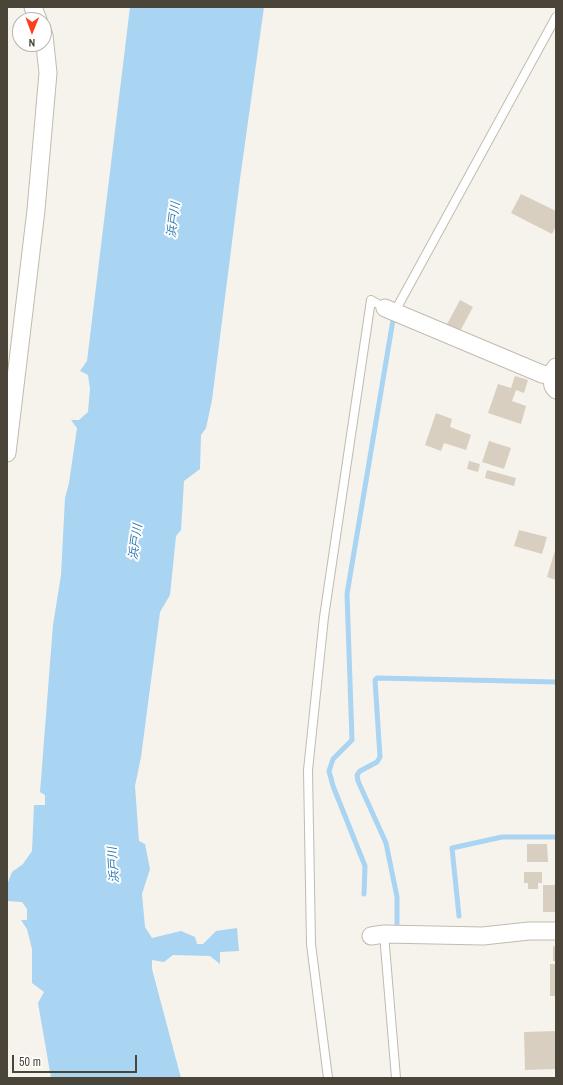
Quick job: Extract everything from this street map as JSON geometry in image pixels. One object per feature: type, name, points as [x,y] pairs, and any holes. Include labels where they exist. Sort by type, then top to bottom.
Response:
[{"type":"street","points":[[7,454],[36,210],[48,73],[46,52]]},
{"type":"street","points":[[390,311],[554,378]]},
{"type":"street","points":[[378,935],[483,936],[529,931],[556,931]]},
{"type":"lane","points":[[328,1078],[311,944],[308,770],[324,616],[371,300],[390,311],[556,16]]},
{"type":"lane","points":[[378,935],[396,1078]]},
{"type":"water","name":"浜戸川","points":[[130,7],[264,7],[240,179],[212,400],[206,428],[201,435],[200,469],[184,481],[181,530],[176,536],[170,595],[160,612],[141,757],[135,786],[139,841],[145,844],[150,869],[142,894],[145,927],[152,938],[181,931],[195,937],[197,944],[203,944],[216,931],[237,928],[239,951],[220,952],[220,964],[210,956],[173,955],[164,962],[152,960],[152,969],[181,1078],[51,1078],[38,1003],[44,992],[32,983],[32,949],[27,929],[21,920],[27,920],[27,909],[22,902],[7,901],[7,885],[12,872],[23,864],[32,851],[34,805],[45,805],[45,795],[40,792],[53,625],[61,575],[65,498],[69,483],[77,428],[71,420],[79,420],[88,412],[90,389],[88,375],[80,371],[87,361]]},
{"type":"building","points":[[521,194],[556,211],[556,226],[552,234],[511,213]]},
{"type":"building","points":[[460,300],[473,307],[459,333],[446,326]]},
{"type":"building","points":[[515,376],[528,380],[524,393],[516,390],[512,401],[526,406],[521,424],[488,413],[498,384],[511,388]]},
{"type":"building","points":[[436,413],[452,419],[450,427],[471,435],[466,450],[444,443],[441,451],[425,445]]},
{"type":"building","points":[[489,441],[511,448],[504,469],[482,462]]},
{"type":"building","points":[[469,461],[480,464],[478,472],[467,469]]},
{"type":"building","points":[[487,470],[516,478],[514,486],[485,478]]},
{"type":"building","points":[[519,530],[547,537],[542,554],[514,546]]},
{"type":"building","points":[[556,547],[556,580],[547,577]]},
{"type":"building","points":[[527,844],[547,844],[548,862],[527,862]]},
{"type":"building","points":[[524,872],[542,872],[542,883],[538,883],[538,889],[528,889],[528,883],[524,883]]},
{"type":"building","points":[[543,885],[555,885],[556,912],[543,912]]},
{"type":"building","points":[[553,946],[556,947],[556,961],[553,961]]},
{"type":"building","points":[[550,964],[556,964],[556,996],[550,996]]},
{"type":"building","points":[[556,1031],[556,1069],[525,1070],[524,1032]]},
{"type":"waterway","points":[[364,894],[365,866],[333,786],[329,771],[333,759],[352,740],[347,594],[394,314]]},
{"type":"waterway","points":[[397,924],[397,897],[386,843],[358,781],[357,775],[360,771],[377,762],[380,757],[375,680],[377,678],[556,682]]},
{"type":"waterway","points":[[459,916],[452,848],[502,837],[556,837]]}]
